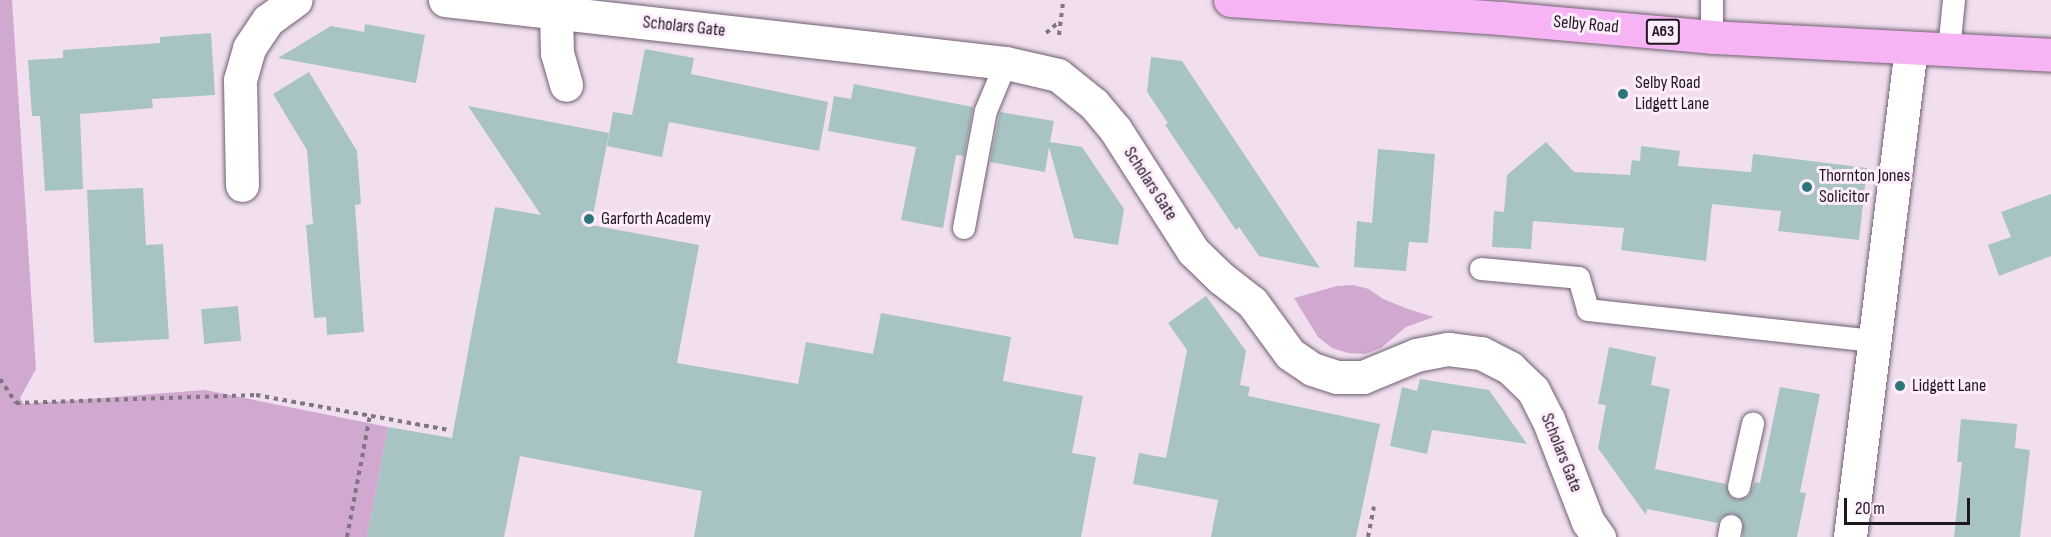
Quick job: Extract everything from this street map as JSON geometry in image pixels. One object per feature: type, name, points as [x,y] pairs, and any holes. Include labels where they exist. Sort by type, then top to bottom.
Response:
[{"type":"highway","name":"Selby Road","points":[[1230,0],[1501,9],[1712,37],[2051,55]]},
{"type":"street","points":[[242,185],[240,80],[249,48],[268,20],[295,0]]},
{"type":"street","name":"Scholars Gate","points":[[444,0],[1006,63],[1058,75],[1094,104],[1115,129],[1193,251],[1221,278],[1252,302],[1290,354],[1312,369],[1337,377],[1363,377],[1416,355],[1448,349],[1480,353],[1510,368],[1533,390],[1548,419],[1588,522],[1599,537]]},
{"type":"street","points":[[556,13],[557,53],[566,85]]},
{"type":"street","points":[[1850,537],[1911,48]]},
{"type":"lane","points":[[1712,0],[1712,37]]},
{"type":"lane","points":[[1949,50],[1954,0]]},
{"type":"lane","points":[[964,228],[986,111],[1006,63]]},
{"type":"lane","points":[[1481,269],[1579,278],[1588,310],[1874,341]]},
{"type":"lane","points":[[1739,487],[1753,424]]},
{"type":"path","points":[[1059,21],[1063,0]]},
{"type":"path","points":[[0,379],[16,403],[256,394],[449,430]]},
{"type":"path","points":[[347,537],[370,415]]},
{"type":"path","points":[[1368,537],[1374,507]]},
{"type":"shaded area","points":[[0,0],[12,0],[36,369],[20,398],[24,404],[205,390],[388,427],[367,537],[0,537]]},
{"type":"shaded area","points":[[1353,285],[1369,289],[1383,299],[1434,317],[1406,327],[1381,348],[1365,354],[1348,353],[1332,348],[1318,337],[1294,298],[1337,286]]},
{"type":"building","points":[[365,24],[425,35],[416,83],[278,58],[331,26],[364,32]]},
{"type":"building","points":[[211,33],[215,95],[152,99],[153,108],[80,114],[83,189],[45,191],[40,116],[32,116],[28,60],[63,58],[63,50],[160,43],[160,37]]},
{"type":"building","points":[[645,49],[694,58],[691,74],[828,102],[819,151],[669,122],[662,157],[607,146],[613,112],[632,115]]},
{"type":"building","points":[[1151,57],[1182,61],[1320,268],[1259,256],[1239,227],[1236,230],[1165,125],[1168,123],[1147,92]]},
{"type":"building","points":[[309,72],[357,151],[361,204],[355,205],[364,332],[327,335],[326,317],[314,318],[306,225],[313,224],[307,150],[273,94]]},
{"type":"building","points":[[854,84],[973,107],[964,156],[956,155],[943,228],[901,220],[916,147],[828,131],[834,96],[851,99]]},
{"type":"building","points":[[468,106],[609,133],[591,225],[699,245],[677,363],[798,384],[806,342],[873,354],[881,313],[1011,337],[1003,381],[1083,396],[1072,453],[1096,457],[1081,537],[694,537],[702,491],[520,456],[504,537],[367,537],[388,427],[452,438],[495,207],[541,215]]},
{"type":"building","points":[[1000,112],[1054,121],[1050,142],[1082,147],[1124,209],[1118,245],[1074,238],[1049,147],[1045,172],[990,162]]},
{"type":"building","points":[[1546,142],[1574,172],[1630,175],[1632,160],[1640,161],[1641,146],[1680,151],[1678,166],[1751,172],[1753,154],[1867,168],[1859,240],[1778,231],[1781,211],[1712,204],[1706,261],[1621,250],[1624,228],[1533,221],[1531,249],[1492,247],[1494,211],[1504,212],[1507,175]]},
{"type":"building","points":[[1378,149],[1435,154],[1428,243],[1409,242],[1406,271],[1354,267],[1357,221],[1372,223]]},
{"type":"building","points":[[143,188],[146,245],[163,244],[169,339],[94,343],[87,190]]},
{"type":"building","points":[[2051,194],[2051,256],[1999,276],[1988,245],[2011,237],[2001,212]]},
{"type":"building","points":[[1206,296],[1246,351],[1240,385],[1250,387],[1248,396],[1380,424],[1356,537],[1211,537],[1218,500],[1133,484],[1139,453],[1166,458],[1187,350],[1168,323]]},
{"type":"building","points":[[238,306],[241,341],[204,344],[201,309]]},
{"type":"building","points":[[1609,347],[1656,357],[1651,385],[1670,389],[1655,469],[1726,484],[1730,496],[1737,500],[1749,496],[1755,482],[1760,483],[1780,387],[1820,394],[1800,492],[1806,493],[1797,537],[1743,537],[1743,521],[1733,513],[1721,517],[1718,523],[1647,509],[1646,515],[1598,448],[1606,405],[1598,404]]},
{"type":"building","points":[[1420,379],[1489,390],[1527,444],[1432,430],[1427,454],[1390,446],[1402,387],[1417,391]]},
{"type":"building","points":[[1961,419],[2017,424],[2015,448],[2030,450],[2020,537],[1954,537],[1962,462],[1957,462]]},
{"type":"place","name":"Selby Road Lidgett Lane","points":[[1623,94]]},
{"type":"place","name":"Thornton Jones Solicitor","points":[[1807,187]]},
{"type":"place","name":"Garforth Academy","points":[[589,219]]},
{"type":"place","name":"Lidgett Lane","points":[[1900,386]]}]
